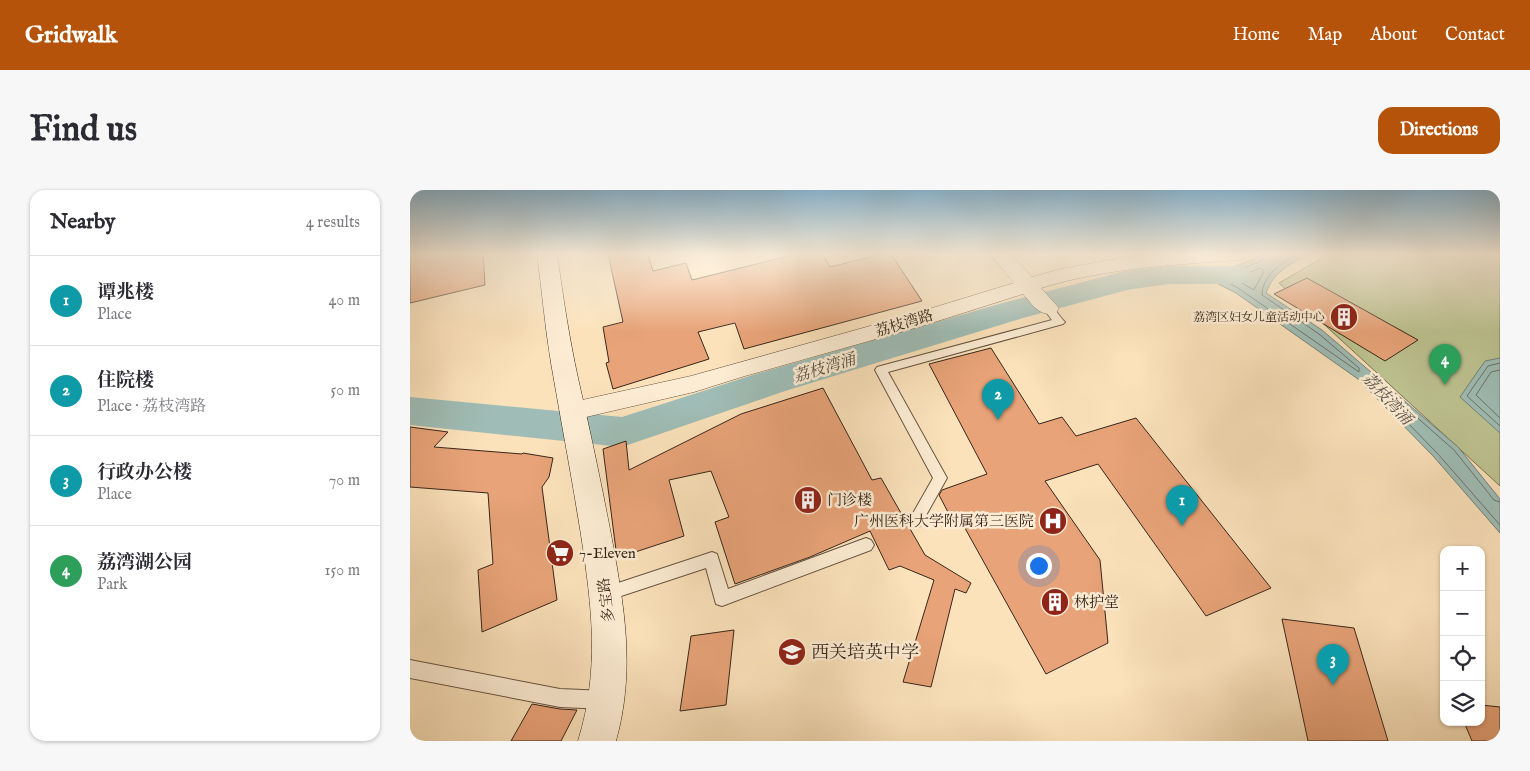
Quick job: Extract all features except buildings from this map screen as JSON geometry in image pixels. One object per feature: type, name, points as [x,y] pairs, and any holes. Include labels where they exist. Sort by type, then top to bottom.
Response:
[{"type":"street","points":[[551,280],[573,411]]},
{"type":"street","points":[[1022,280],[1048,308]]},
{"type":"street","name":"荔枝湾路","points":[[573,411],[694,384],[737,370],[914,321],[1047,280]]},
{"type":"street","name":"多宝路","points":[[573,411],[584,458],[606,594],[609,627],[607,700],[597,741]]},
{"type":"lane","points":[[915,522],[940,478],[881,370],[1059,322],[1048,308]]},
{"type":"lane","points":[[606,594],[712,559],[722,599],[866,545]]},
{"type":"lane","points":[[410,669],[560,698],[607,700]]},
{"type":"green space","points":[[1285,280],[1500,280],[1500,486],[1279,283]]},
{"type":"water","points":[[1218,280],[1273,280],[1266,293],[1322,330],[1458,447],[1500,499],[1500,533],[1434,457],[1358,379],[1236,293],[1218,284]]},
{"type":"water","points":[[1500,358],[1500,433],[1460,397],[1485,361]]},
{"type":"waterway","name":"荔枝湾涌","points":[[410,411],[622,432],[772,382],[1011,311],[1134,280]]},
{"type":"place","name":"荔湾区妇女儿童活动中心","points":[[1344,317]]},
{"type":"place","name":"荔湾湖公园","points":[[1445,385]]},
{"type":"place","name":"住院楼","points":[[998,420]]},
{"type":"place","name":"门诊楼","points":[[808,500]]},
{"type":"place","name":"广州医科大学附属第三医院","points":[[1053,521]]},
{"type":"place","name":"谭兆楼","points":[[1182,526]]},
{"type":"place","name":"7-Eleven","points":[[560,553]]},
{"type":"place","name":"林护堂","points":[[1055,602]]},
{"type":"place","name":"西关培英中学","points":[[792,652]]},
{"type":"place","name":"行政办公楼","points":[[1333,685]]}]
